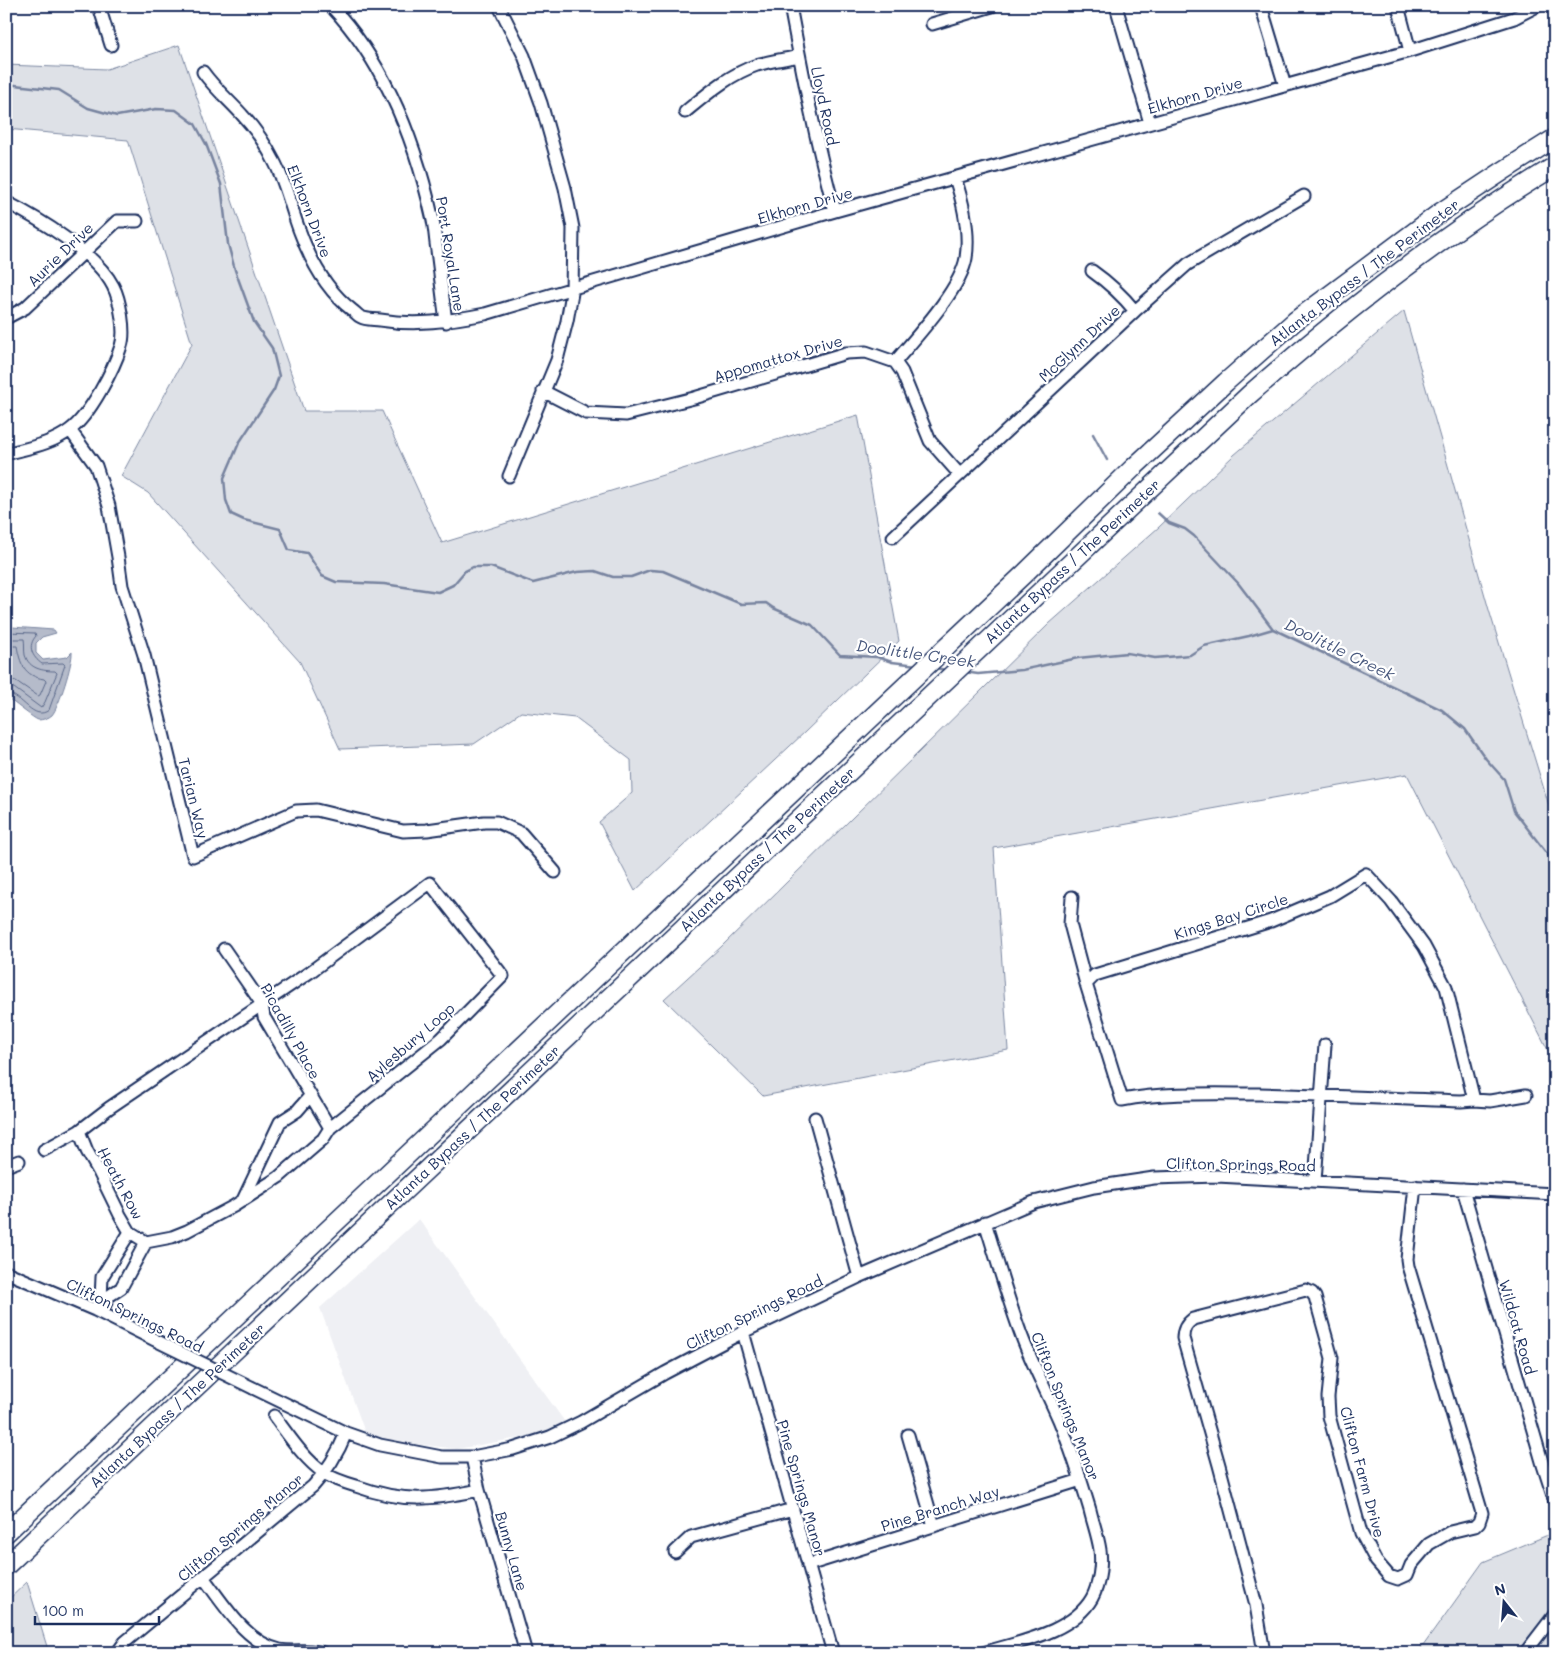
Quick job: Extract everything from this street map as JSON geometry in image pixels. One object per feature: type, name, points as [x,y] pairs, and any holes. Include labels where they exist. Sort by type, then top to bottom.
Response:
[{"type":"highway","name":"Atlanta Bypass / The Perimeter","points":[[6,1533],[1226,382],[1294,321],[1441,212],[1555,138]]},
{"type":"highway","name":"Atlanta Bypass / The Perimeter","points":[[6,1566],[1250,394],[1334,323],[1424,254],[1476,217],[1555,166]]},
{"type":"street","points":[[99,6],[111,45]]},
{"type":"street","name":"Port Royal Lane","points":[[331,6],[359,39],[392,94],[416,154],[432,217],[446,322]]},
{"type":"street","points":[[509,476],[556,360],[567,321],[572,289],[573,228],[565,188],[541,103],[524,56],[500,9],[513,6]]},
{"type":"street","name":"Lloyd Road","points":[[790,6],[825,176],[835,211]]},
{"type":"street","points":[[932,24],[992,6]]},
{"type":"street","points":[[1116,6],[1150,124]]},
{"type":"street","points":[[1261,6],[1284,86]]},
{"type":"street","points":[[1398,6],[1410,51]]},
{"type":"street","points":[[1509,6],[1514,18]]},
{"type":"street","name":"Elkhorn Drive","points":[[203,72],[245,118],[265,144],[282,180],[312,260],[325,283],[344,304],[361,318],[422,324],[446,322],[485,314],[835,211],[1410,51],[1514,18],[1537,6]]},
{"type":"street","points":[[685,112],[712,89],[735,75],[757,65],[800,56]]},
{"type":"street","points":[[956,178],[962,199],[967,246],[963,271],[948,296],[918,336],[895,362],[902,372],[930,441],[960,475]]},
{"type":"street","name":"McGlynn Drive","points":[[893,537],[1135,311],[1188,264],[1304,196]]},
{"type":"street","points":[[6,202],[32,215],[84,252],[108,278],[114,288],[122,322],[122,344],[89,409],[70,430],[46,443],[6,454]]},
{"type":"street","name":"Aurie Drive","points":[[6,318],[25,308],[117,221],[137,221]]},
{"type":"street","points":[[1092,271],[1116,289],[1135,311]]},
{"type":"street","name":"Appomattox Drive","points":[[543,391],[586,413],[626,415],[694,398],[846,353],[866,352],[895,362]]},
{"type":"street","name":"Tarian Way","points":[[70,430],[96,466],[109,506],[122,586],[144,655],[193,856],[296,811],[316,810],[403,832],[497,822],[521,833],[555,872]]},
{"type":"street","name":"Kings Bay Circle","points":[[1086,984],[1095,975],[1271,921],[1330,896],[1366,874],[1391,901],[1424,946],[1446,987],[1474,1100]]},
{"type":"street","name":"Aylesbury Loop","points":[[44,1150],[79,1131],[109,1108],[318,966],[430,883],[503,976],[441,1039],[330,1128],[323,1138],[278,1177],[187,1231],[172,1237],[146,1242]]},
{"type":"street","points":[[1072,897],[1070,924],[1086,984],[1122,1100],[1141,1096],[1187,1093],[1461,1101],[1490,1101],[1526,1095]]},
{"type":"street","name":"Picadilly Place","points":[[224,949],[262,1004],[264,1017],[330,1128]]},
{"type":"street","points":[[1315,1181],[1325,1045]]},
{"type":"street","points":[[242,1200],[280,1122],[297,1111],[310,1096]]},
{"type":"street","points":[[815,1118],[859,1278]]},
{"type":"street","name":"Heath Row","points":[[79,1131],[87,1151],[130,1232],[146,1242]]},
{"type":"street","points":[[6,1166],[19,1160]]},
{"type":"street","name":"Clifton Springs Road","points":[[6,1272],[98,1311],[346,1433],[380,1445],[411,1452],[442,1457],[472,1457],[513,1449],[550,1437],[574,1426],[665,1373],[742,1332],[859,1278],[1034,1202],[1094,1187],[1154,1178],[1217,1176],[1555,1194]]},
{"type":"street","name":"Clifton Farm Drive","points":[[1264,1653],[1256,1605],[1183,1338],[1183,1332],[1185,1326],[1193,1319],[1306,1290],[1312,1293],[1315,1297],[1332,1358],[1328,1397],[1329,1416],[1361,1533],[1376,1561],[1389,1576],[1398,1579],[1408,1575],[1419,1554],[1429,1544],[1450,1532],[1476,1526],[1482,1513],[1408,1266],[1407,1259],[1414,1186]]},
{"type":"street","name":"Wildcat Road","points":[[1463,1189],[1555,1502]]},
{"type":"street","name":"Clifton Springs Manor","points":[[983,1653],[1053,1631],[1082,1612],[1092,1599],[1096,1588],[1100,1551],[1081,1480],[1059,1421],[1022,1338],[985,1222]]},
{"type":"street","points":[[98,1311],[101,1299],[102,1277],[130,1232]]},
{"type":"street","points":[[98,1311],[109,1296],[121,1288],[146,1242]]},
{"type":"street","points":[[113,1259],[124,1260],[131,1268]]},
{"type":"street","name":"Pine Springs Manor","points":[[742,1332],[833,1653]]},
{"type":"street","points":[[274,1416],[305,1456],[325,1473],[347,1483],[376,1493],[406,1498],[427,1499],[447,1497],[479,1490]]},
{"type":"street","name":"Clifton Springs Manor","points":[[117,1653],[125,1642],[313,1486],[325,1473],[337,1454],[346,1433]]},
{"type":"street","points":[[908,1435],[934,1526]]},
{"type":"street","name":"Bunny Lane","points":[[472,1457],[479,1490],[526,1653]]},
{"type":"street","name":"Pine Branch Way","points":[[808,1565],[1081,1480]]},
{"type":"street","points":[[675,1552],[691,1537],[793,1509]]},
{"type":"street","points":[[203,1577],[246,1631],[255,1639],[279,1650],[290,1652],[312,1650],[323,1653]]},
{"type":"street","points":[[1525,1653],[1555,1614]]},
{"type":"shaded area","points":[[179,45],[304,411],[382,411],[442,543],[858,415],[899,641],[635,891],[599,822],[632,793],[631,760],[575,718],[521,712],[474,744],[340,749],[300,662],[148,493],[121,476],[192,344],[128,140],[6,129],[6,65],[107,69]]},
{"type":"shaded area","points":[[1404,311],[1489,610],[1555,825],[1555,1056],[1551,1056],[1407,774],[994,848],[1008,1050],[763,1096],[664,999],[721,947],[1049,624],[1159,527],[1234,455]]},
{"type":"shaded area","points":[[419,1219],[570,1429],[457,1449],[367,1438],[320,1308]]},
{"type":"shaded area","points":[[1555,1532],[1555,1653],[1418,1653],[1483,1562]]},
{"type":"shaded area","points":[[27,1582],[49,1653],[6,1653],[6,1602]]},
{"type":"water","points":[[6,628],[54,630],[56,633],[42,637],[36,643],[36,653],[43,660],[67,657],[72,652],[62,694],[52,715],[47,718],[36,719],[6,697]]},
{"type":"waterway","name":"Doolittle Creek","points":[[6,84],[59,90],[88,108],[117,116],[156,109],[176,110],[195,124],[206,144],[221,184],[228,244],[235,270],[254,322],[272,348],[279,376],[274,390],[239,443],[224,478],[226,500],[231,514],[244,520],[280,529],[289,550],[307,553],[322,576],[336,582],[384,584],[438,592],[453,585],[465,571],[473,567],[491,567],[533,583],[577,572],[595,571],[613,577],[631,577],[650,570],[663,571],[741,604],[766,603],[812,625],[840,655],[877,657],[892,662],[917,665]]},
{"type":"waterway","points":[[1093,434],[1107,460]]},
{"type":"waterway","points":[[1158,513],[1169,523],[1185,529],[1194,536],[1238,583],[1273,629]]},
{"type":"waterway","name":"Doolittle Creek","points":[[964,672],[978,674],[1022,670],[1078,658],[1127,653],[1155,658],[1190,655],[1204,646],[1273,629],[1442,710],[1465,729],[1486,759],[1504,779],[1514,811],[1555,864]]},
{"type":"waterway","name":"Doolittle Creek","points":[[935,668],[946,670]]}]
